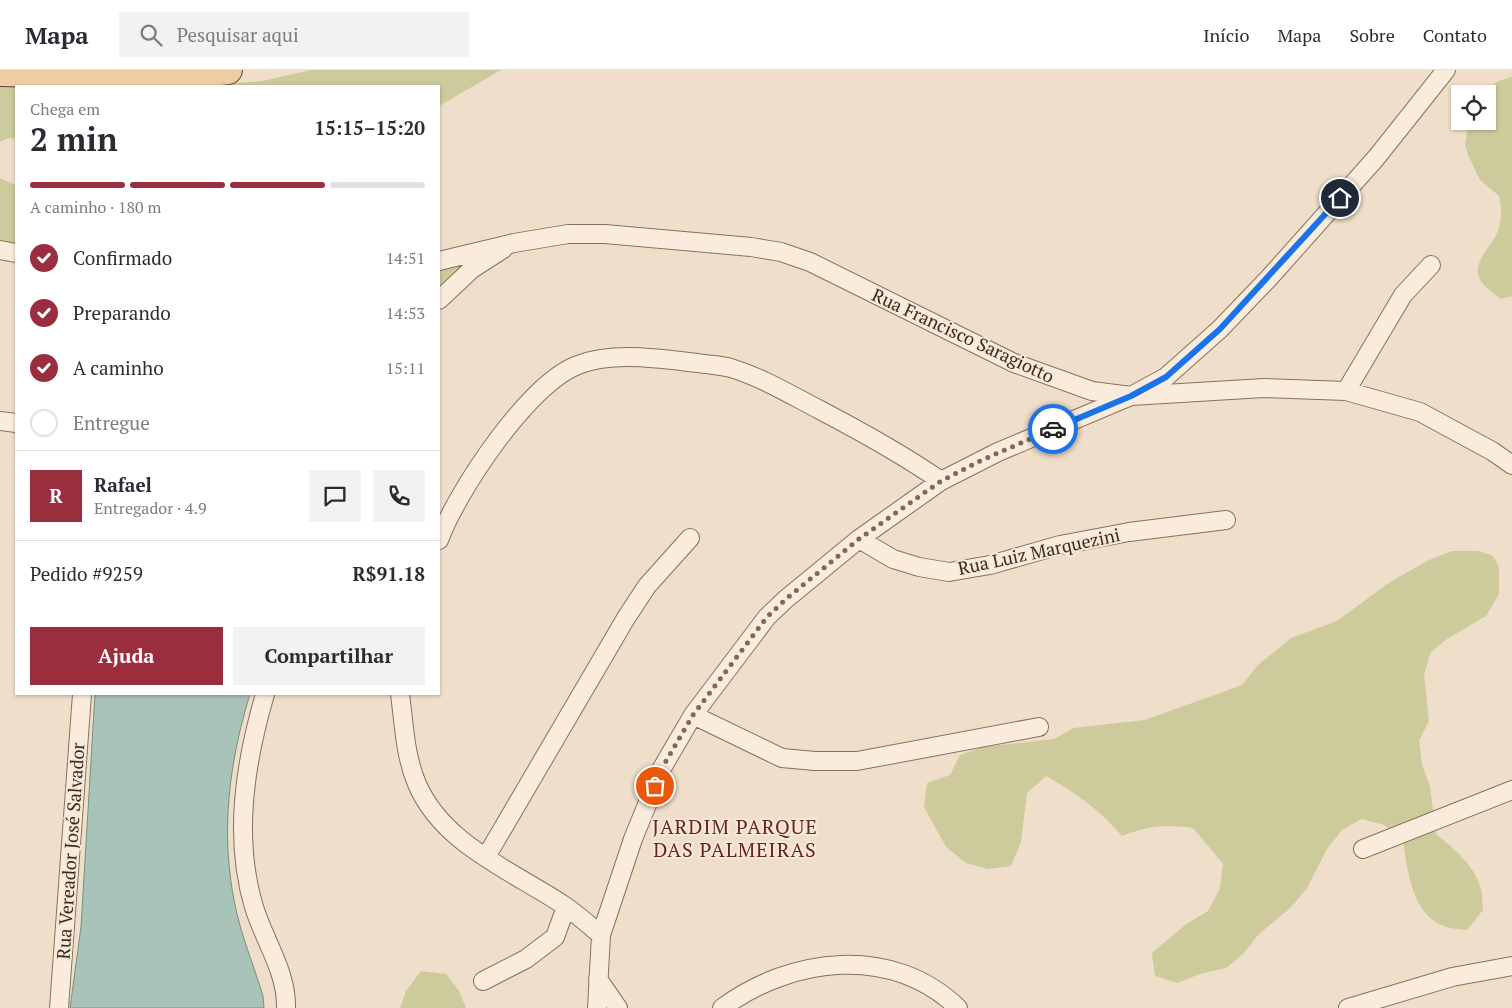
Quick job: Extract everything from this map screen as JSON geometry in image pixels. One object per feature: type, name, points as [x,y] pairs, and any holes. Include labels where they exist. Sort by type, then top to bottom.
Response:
[{"type":"main road","points":[[0,72],[30,71],[153,75],[197,74],[228,70]]},
{"type":"street","points":[[597,1008],[601,935],[633,839],[662,768],[693,715],[767,617],[859,539],[941,481],[998,452],[1131,396],[1166,377],[1220,329],[1376,158],[1446,70]]},
{"type":"street","name":"Rua Francisco Saragiotto","points":[[440,261],[514,243],[568,234],[605,234],[781,252],[810,262],[1014,363],[1092,391],[1131,396]]},
{"type":"street","points":[[440,299],[472,268],[514,243]]},
{"type":"street","points":[[0,250],[15,253]]},
{"type":"street","points":[[1346,391],[1403,295],[1431,265]]},
{"type":"street","points":[[440,534],[443,518],[478,467],[537,392],[558,375],[578,364],[606,360],[649,357],[729,367],[759,378],[905,456],[941,481]]},
{"type":"street","points":[[1131,396],[1264,388],[1346,391],[1420,412],[1509,457]]},
{"type":"street","points":[[0,421],[15,423]]},
{"type":"street","name":"Rua Luiz Marquezini","points":[[859,539],[893,559],[919,567],[949,572],[990,565],[1060,545],[1226,520]]},
{"type":"street","points":[[486,857],[626,618],[647,586],[690,538]]},
{"type":"street","name":"Rua Vereador José Salvador","points":[[59,1008],[82,695]]},
{"type":"street","points":[[264,695],[247,771],[242,817],[245,863],[254,907],[281,975],[286,1008]]},
{"type":"street","points":[[400,695],[408,755],[416,783],[429,808],[443,825],[486,857],[566,906],[601,935]]},
{"type":"street","points":[[693,715],[782,758],[815,761],[857,761],[1039,727]]},
{"type":"street","points":[[1363,849],[1512,790]]},
{"type":"street","points":[[483,981],[526,959],[555,937],[566,906]]},
{"type":"street","points":[[722,1008],[743,993],[778,976],[815,966],[843,964],[881,967],[920,981],[943,994],[958,1008]]},
{"type":"street","points":[[1348,1008],[1452,977],[1512,966]]},
{"type":"street","points":[[598,979],[618,1008]]},
{"type":"shaded area","points":[[312,70],[501,70],[440,105],[440,85],[209,85],[262,81]]},
{"type":"shaded area","points":[[1512,77],[1512,296],[1501,299],[1483,284],[1478,271],[1481,259],[1498,231],[1501,214],[1499,196],[1480,180],[1465,144],[1467,130],[1496,130],[1496,85],[1493,85],[1496,82]]},
{"type":"shaded area","points":[[0,83],[123,85],[15,85],[15,139],[9,138],[0,142]]},
{"type":"shaded area","points":[[0,178],[15,185],[15,243],[0,240]]},
{"type":"shaded area","points":[[471,259],[440,289],[440,269]]},
{"type":"shaded area","points":[[1452,551],[1479,551],[1493,556],[1499,567],[1499,594],[1486,616],[1447,639],[1431,652],[1424,674],[1429,721],[1419,741],[1422,764],[1430,787],[1436,834],[1456,851],[1473,871],[1482,892],[1483,910],[1467,930],[1444,926],[1433,920],[1425,912],[1413,890],[1403,841],[1384,825],[1362,819],[1342,830],[1327,849],[1307,888],[1291,907],[1258,935],[1243,954],[1226,968],[1200,974],[1177,983],[1155,976],[1152,953],[1185,925],[1208,911],[1220,888],[1223,864],[1193,828],[1157,827],[1122,836],[1087,803],[1046,776],[1027,793],[1021,842],[1011,866],[988,869],[966,863],[946,847],[924,807],[927,783],[950,775],[960,755],[983,747],[1054,739],[1074,728],[1145,720],[1242,685],[1258,665],[1291,638],[1337,621],[1390,582],[1429,560]]},
{"type":"shaded area","points":[[95,695],[250,695],[232,772],[229,798],[228,851],[235,905],[263,996],[264,1008],[70,1008],[81,927]]},
{"type":"shaded area","points":[[421,971],[446,974],[459,991],[466,1008],[400,1008],[406,991]]},
{"type":"way so far","points":[[655,786],[662,768],[693,715],[767,617],[786,599],[859,539],[941,481],[998,452],[1053,429]]},
{"type":"district","name":"JARDIM PARQUE DAS PALMEIRAS","points":[[735,838]]},
{"type":"route","points":[[1053,429],[1131,396],[1166,377],[1220,329],[1269,278],[1340,198]]}]
